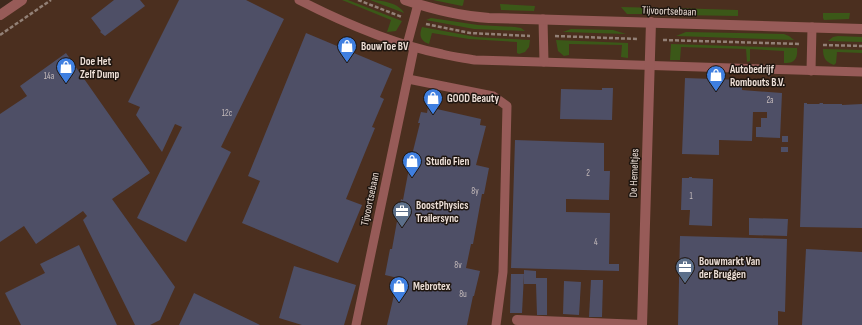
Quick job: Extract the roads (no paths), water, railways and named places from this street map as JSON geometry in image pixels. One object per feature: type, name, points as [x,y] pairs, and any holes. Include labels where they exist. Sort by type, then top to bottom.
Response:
[{"type":"street","points":[[0,16],[22,0]]},
{"type":"street","name":"Tijvoortsebaan","points":[[405,0],[447,13],[468,16],[862,29]]},
{"type":"street","name":"De Hemeltjes","points":[[517,320],[642,325],[651,22]]},
{"type":"lane","points":[[304,1],[341,21],[386,38],[442,55],[475,60],[862,72]]},
{"type":"lane","name":"Tijvoortsebaan","points":[[356,325],[408,78],[410,46],[418,4]]},
{"type":"lane","points":[[542,19],[544,62]]},
{"type":"lane","points":[[811,70],[812,27]]},
{"type":"lane","points":[[408,78],[493,96],[507,106],[503,272],[496,325]]},
{"type":"place","name":"BouwToe BV","points":[[347,63]]},
{"type":"place","name":"Doe Het Zelf Dump","points":[[66,84]]},
{"type":"place","name":"Autobedrijf Rombouts B.V.","points":[[716,92]]},
{"type":"place","name":"GOOD Beauty","points":[[433,115]]},
{"type":"place","name":"Studio Fien","points":[[412,178]]},
{"type":"place","name":"BoostPhysics Trailersync","points":[[402,228]]},
{"type":"place","name":"Bouwmarkt Van der Bruggen","points":[[685,284]]},
{"type":"place","name":"Mebrotex","points":[[399,303]]}]
